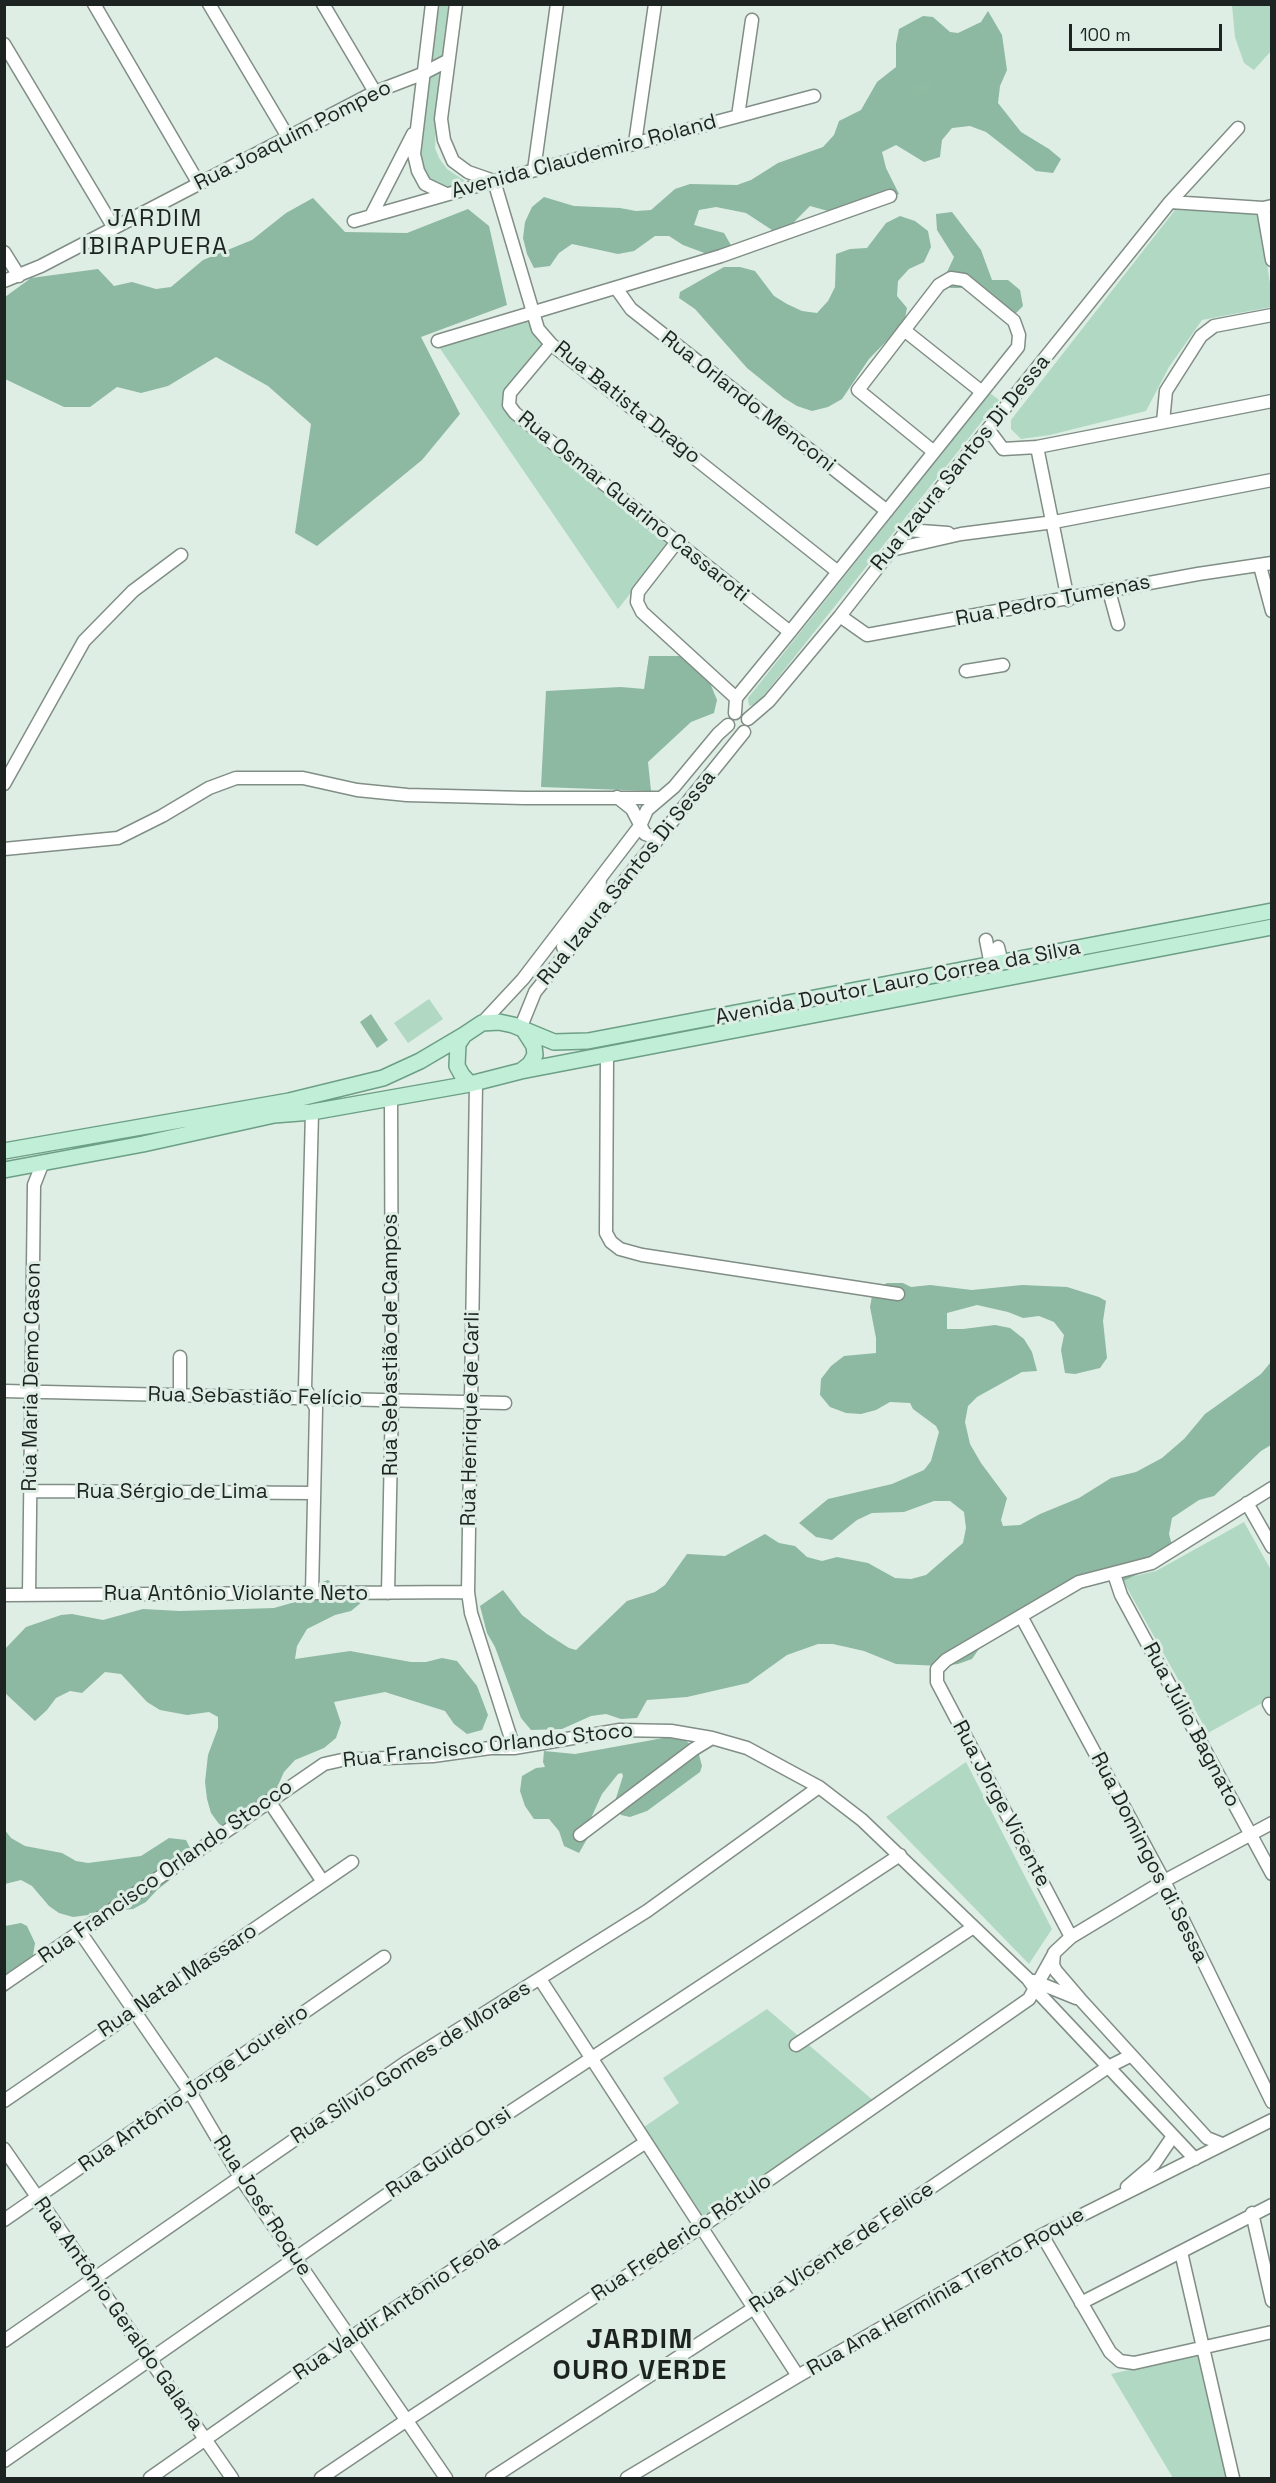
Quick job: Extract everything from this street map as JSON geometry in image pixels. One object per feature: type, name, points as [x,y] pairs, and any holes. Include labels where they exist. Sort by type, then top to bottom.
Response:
[{"type":"main road","name":"Avenida Doutor Lauro Correa da Silva","points":[[523,1030],[554,1042],[588,1041],[1272,910]]},
{"type":"main road","points":[[4,1170],[143,1144],[274,1115],[312,1112],[473,1083],[521,1071],[607,1056],[858,1005],[1272,927]]},
{"type":"main road","points":[[4,1151],[289,1101],[383,1078],[420,1061],[482,1023],[499,1022],[523,1030],[534,1046],[534,1055],[530,1065],[521,1071]]},
{"type":"main road","points":[[464,1035],[458,1044],[457,1066],[462,1075],[473,1083]]},
{"type":"street","points":[[94,4],[199,184]]},
{"type":"street","points":[[209,4],[288,137]]},
{"type":"street","points":[[323,4],[375,92]]},
{"type":"street","points":[[432,4],[414,154],[418,171],[426,184],[446,194]]},
{"type":"street","points":[[456,4],[441,119],[444,140],[453,161],[468,172],[494,181]]},
{"type":"street","points":[[534,170],[557,4]]},
{"type":"street","points":[[635,143],[655,4]]},
{"type":"street","points":[[738,116],[752,20]]},
{"type":"street","points":[[4,44],[114,228]]},
{"type":"street","name":"Rua Joaquim Pompeo","points":[[4,281],[19,276],[114,228],[375,92],[422,74],[447,61]]},
{"type":"street","name":"Avenida Claudemiro Roland","points":[[354,221],[534,170],[814,96]]},
{"type":"street","points":[[371,216],[416,128]]},
{"type":"street","points":[[1170,202],[1238,128]]},
{"type":"street","name":"Rua Batista Drago","points":[[494,181],[532,313],[538,329],[551,344],[838,572]]},
{"type":"street","points":[[438,341],[721,256],[890,196]]},
{"type":"street","points":[[1170,202],[1267,207],[1272,260]]},
{"type":"street","name":"Rua Izaura Santos Di Dessa","points":[[748,719],[769,701],[840,616],[1170,202]]},
{"type":"street","points":[[4,252],[19,276]]},
{"type":"street","name":"Rua Izaura Santos Di Dessa","points":[[736,699],[1018,347],[1019,335],[1014,321],[964,280],[951,278],[939,285],[904,330]]},
{"type":"street","name":"Rua Orlando Menconi","points":[[616,288],[631,309],[886,511]]},
{"type":"street","points":[[1163,422],[1166,391],[1201,336],[1214,326],[1272,315]]},
{"type":"street","points":[[934,452],[858,390],[904,330],[982,392]]},
{"type":"street","name":"Rua Osmar Guarino Cassaroti","points":[[551,344],[510,393],[509,405],[514,413],[790,632]]},
{"type":"street","points":[[988,429],[1003,449],[1037,447],[1272,401]]},
{"type":"street","points":[[1037,447],[1068,600]]},
{"type":"street","points":[[891,550],[961,534],[1054,522],[1272,480]]},
{"type":"street","points":[[907,530],[961,534]]},
{"type":"street","points":[[676,543],[638,592],[637,602],[642,612],[736,699],[735,714]]},
{"type":"street","points":[[4,784],[84,641],[133,591],[181,555]]},
{"type":"street","points":[[1266,565],[1272,611]]},
{"type":"street","name":"Rua Pedro Tumenas","points":[[840,616],[867,635],[1068,600],[1198,574],[1266,565]]},
{"type":"street","points":[[1109,591],[1118,624]]},
{"type":"street","points":[[966,670],[1003,665]]},
{"type":"street","points":[[740,713],[748,719],[749,724],[744,732],[734,732],[728,725],[731,716],[735,714],[740,713]]},
{"type":"street","name":"Rua Izaura Santos Di Sessa","points":[[482,1023],[523,979],[640,826],[647,810],[674,787],[728,725]]},
{"type":"street","name":"Rua Izaura Santos Di Sessa","points":[[523,1030],[535,992],[744,732]]},
{"type":"street","points":[[4,849],[117,838],[162,816],[209,788],[236,778],[303,778],[357,790],[407,795],[659,798]]},
{"type":"street","points":[[617,797],[632,809],[640,826],[649,837],[657,838]]},
{"type":"street","points":[[566,953],[563,947],[566,938],[596,901],[600,878]]},
{"type":"street","points":[[986,940],[997,964]]},
{"type":"street","points":[[997,964],[998,947]]},
{"type":"street","points":[[607,1056],[606,1233],[611,1242],[620,1249],[642,1255],[898,1294]]},
{"type":"street","name":"Rua Henrique de Carli","points":[[473,1083],[472,1402],[468,1593],[471,1613],[514,1748]]},
{"type":"street","name":"Rua Sebastião de Campos","points":[[388,1593],[392,1400],[391,1098]]},
{"type":"street","points":[[312,1112],[305,1388],[316,1408],[312,1593]]},
{"type":"street","name":"Rua Maria Demo Cason","points":[[29,1595],[34,1185],[44,1162]]},
{"type":"street","points":[[180,1357],[180,1395]]},
{"type":"street","name":"Rua Sebastião Felício","points":[[4,1391],[505,1403]]},
{"type":"street","points":[[1021,1616],[1079,1582],[1152,1563],[1272,1488]]},
{"type":"street","name":"Rua Sérgio de Lima","points":[[30,1491],[314,1493]]},
{"type":"street","points":[[1247,1503],[1272,1547]]},
{"type":"street","name":"Rua Júlio Bagnato","points":[[1114,1574],[1121,1594],[1272,1874]]},
{"type":"street","name":"Rua Antônio Violante Neto","points":[[4,1595],[468,1593]]},
{"type":"street","name":"Rua Jorge Vicente","points":[[1021,1616],[946,1660],[937,1670],[937,1682],[1071,1937]]},
{"type":"street","name":"Rua Domingos di Sessa","points":[[1021,1616],[1164,1881],[1272,2102]]},
{"type":"street","name":"Rua Francisco Orlando Stoco","points":[[330,1763],[342,1760],[433,1756],[490,1748],[514,1748],[549,1740],[620,1730],[671,1731],[712,1738],[747,1748],[819,1787],[900,1855],[972,1928],[1034,1984],[1173,2136],[1198,2157]]},
{"type":"street","points":[[580,1835],[712,1738]]},
{"type":"street","name":"Rua Francisco Orlando Stocco","points":[[4,1984],[269,1801],[324,1764],[330,1763]]},
{"type":"street","name":"Rua Sílvio Gomes de Moraes","points":[[4,2341],[408,2061],[647,1911],[819,1787]]},
{"type":"street","points":[[269,1801],[323,1882]]},
{"type":"street","name":"Rua Frederico Rótulo","points":[[321,2478],[701,2227],[1029,2000],[1034,1984],[1055,1952],[1071,1937],[1164,1881],[1272,1823]]},
{"type":"street","name":"Rua Guido Orsi","points":[[4,2461],[431,2164],[900,1855]]},
{"type":"street","name":"Rua Natal Massaro","points":[[4,2101],[352,1862]]},
{"type":"street","points":[[796,2045],[972,1928]]},
{"type":"street","name":"Rua José Roque","points":[[80,1932],[190,2092],[240,2176],[446,2478]]},
{"type":"street","points":[[1055,1952],[1053,1965],[1056,1971],[1080,1999],[1130,2056],[1208,2138],[1222,2144]]},
{"type":"street","name":"Rua Antônio Jorge Loureiro","points":[[4,2220],[384,1957]]},
{"type":"street","points":[[540,1979],[798,2376]]},
{"type":"street","points":[[1034,1984],[1080,1999]]},
{"type":"street","name":"Rua Vicente de Felice","points":[[492,2478],[754,2308],[1108,2067],[1130,2056]]},
{"type":"street","name":"Rua Ana Hermínia Trento Roque","points":[[627,2478],[1042,2235],[1272,2120]]},
{"type":"street","points":[[1114,2198],[1154,2164],[1173,2136]]},
{"type":"street","points":[[1198,2157],[1208,2138]]},
{"type":"street","name":"Rua Valdir Antônio Feola","points":[[150,2478],[350,2338],[646,2142]]},
{"type":"street","name":"Rua Antônio Geraldo Galana","points":[[4,2149],[232,2478]]},
{"type":"street","points":[[1081,2303],[1252,2213],[1272,2205]]},
{"type":"street","points":[[1252,2213],[1272,2301]]},
{"type":"street","points":[[1042,2235],[1110,2352],[1120,2361],[1134,2363],[1272,2332]]},
{"type":"street","points":[[1181,2252],[1233,2478]]},
{"type":"shaded area","points":[[438,5],[450,5],[442,59],[429,67]]},
{"type":"shaded area","points":[[1232,5],[1271,5],[1271,51],[1254,70],[1244,63],[1235,37]]},
{"type":"shaded area","points":[[988,11],[1002,35],[1007,70],[1000,86],[998,103],[1021,132],[1061,159],[1053,173],[1036,171],[986,132],[970,126],[952,128],[942,140],[940,157],[924,162],[896,145],[882,152],[886,168],[899,194],[839,214],[810,206],[788,228],[772,230],[746,213],[716,207],[699,210],[694,225],[724,233],[732,247],[707,254],[683,245],[669,236],[655,236],[634,251],[618,254],[572,244],[559,253],[550,266],[534,268],[523,238],[525,222],[532,207],[544,197],[574,206],[651,210],[675,189],[690,184],[737,185],[751,180],[778,163],[823,147],[834,135],[839,121],[861,110],[877,82],[896,67],[896,44],[899,29],[923,16],[933,17],[950,32],[958,33],[981,22]]},
{"type":"shaded area","points":[[439,72],[435,148],[447,169],[468,183],[447,190],[428,181],[421,171],[419,144],[427,79]]},
{"type":"shaded area","points":[[928,80],[933,87],[928,94],[914,97],[910,94],[911,88]]},
{"type":"shaded area","points":[[313,198],[345,232],[407,233],[468,209],[489,226],[507,305],[421,337],[460,414],[422,460],[317,546],[295,533],[311,424],[268,386],[216,357],[168,386],[141,393],[117,387],[90,407],[64,407],[5,379],[5,297],[31,278],[98,269],[114,286],[132,282],[156,289],[171,287],[203,260],[252,240],[286,213]]},
{"type":"shaded area","points":[[1175,210],[1259,212],[1271,290],[1271,307],[1202,320],[1169,367],[1146,411],[1050,435],[1021,439],[1011,429],[1011,420]]},
{"type":"shaded area","points":[[952,212],[981,250],[992,280],[1008,280],[1020,290],[1023,306],[1014,315],[966,288],[950,288],[947,272],[954,257],[937,230],[936,214]]},
{"type":"shaded area","points":[[900,216],[915,221],[928,231],[931,247],[924,262],[909,269],[898,281],[897,296],[907,308],[904,323],[869,359],[842,399],[828,407],[812,411],[784,398],[747,368],[695,309],[679,298],[680,292],[724,267],[740,267],[755,271],[774,296],[787,304],[802,311],[817,313],[828,301],[835,287],[836,254],[850,249],[867,248],[886,223]]},
{"type":"shaded area","points":[[529,318],[542,345],[505,394],[508,413],[669,545],[618,609],[439,347]]},
{"type":"shaded area","points":[[990,393],[999,400],[757,704],[749,706],[748,698]]},
{"type":"shaded area","points":[[649,656],[682,656],[708,678],[717,700],[714,713],[691,722],[648,762],[651,791],[541,787],[546,691],[621,687],[644,689]]},
{"type":"shaded area","points":[[429,999],[443,1019],[408,1043],[394,1023]]},
{"type":"shaded area","points":[[371,1014],[388,1040],[377,1048],[360,1022]]},
{"type":"shaded area","points":[[887,1283],[903,1283],[911,1287],[930,1285],[972,1290],[1022,1285],[1067,1287],[1106,1301],[1103,1321],[1107,1358],[1100,1368],[1075,1374],[1065,1373],[1061,1350],[1064,1335],[1054,1322],[1039,1316],[1023,1318],[977,1305],[947,1313],[947,1329],[995,1325],[1010,1328],[1024,1339],[1032,1352],[1036,1367],[1037,1371],[1022,1372],[977,1397],[968,1406],[965,1422],[970,1444],[1007,1498],[1001,1520],[1003,1526],[1020,1525],[1079,1498],[1111,1478],[1136,1472],[1162,1458],[1184,1439],[1205,1414],[1261,1374],[1271,1362],[1271,1445],[1261,1451],[1214,1496],[1199,1500],[1172,1518],[1169,1534],[1173,1549],[1165,1562],[1123,1581],[1097,1575],[1014,1617],[998,1621],[986,1631],[981,1646],[972,1659],[942,1666],[896,1664],[864,1651],[833,1644],[818,1644],[787,1655],[748,1683],[687,1697],[647,1700],[637,1718],[621,1719],[606,1714],[591,1716],[562,1729],[531,1730],[521,1718],[495,1647],[487,1633],[480,1606],[503,1590],[522,1615],[547,1634],[576,1650],[627,1601],[655,1592],[665,1585],[687,1554],[725,1556],[765,1534],[779,1543],[795,1546],[807,1557],[822,1561],[837,1557],[868,1563],[895,1578],[911,1579],[926,1575],[963,1543],[966,1528],[964,1512],[950,1501],[934,1501],[904,1512],[872,1513],[857,1520],[832,1540],[816,1537],[799,1523],[828,1499],[892,1484],[924,1470],[931,1461],[939,1432],[936,1426],[913,1409],[910,1403],[890,1402],[876,1410],[861,1414],[846,1413],[830,1407],[820,1395],[821,1379],[831,1366],[844,1356],[876,1353],[876,1338],[870,1307],[873,1291]]},
{"type":"shaded area","points":[[1244,1522],[1271,1570],[1271,1698],[1208,1733],[1122,1579],[1156,1571]]},
{"type":"shaded area","points":[[328,1580],[350,1599],[362,1602],[351,1611],[335,1615],[307,1629],[297,1646],[295,1659],[350,1651],[411,1662],[426,1662],[442,1658],[457,1661],[477,1686],[488,1715],[482,1730],[467,1734],[454,1724],[445,1711],[385,1692],[334,1702],[341,1723],[336,1738],[324,1748],[295,1760],[284,1772],[271,1801],[248,1823],[246,1828],[239,1831],[219,1824],[211,1813],[207,1799],[205,1782],[208,1755],[218,1728],[218,1717],[209,1712],[187,1715],[160,1710],[147,1702],[121,1674],[105,1672],[82,1693],[70,1691],[56,1698],[35,1721],[5,1693],[5,1649],[26,1627],[61,1615],[72,1614],[103,1620],[143,1609],[180,1611],[274,1608],[295,1602],[317,1584]]},
{"type":"shaded area","points":[[669,1737],[685,1740],[698,1751],[702,1766],[700,1772],[647,1811],[630,1817],[621,1815],[617,1810],[616,1798],[623,1776],[622,1773],[618,1774],[602,1794],[586,1829],[587,1839],[579,1853],[564,1846],[559,1831],[549,1819],[534,1819],[525,1806],[520,1791],[522,1776],[536,1768],[545,1767],[544,1751],[575,1754]]},
{"type":"shaded area","points":[[966,1762],[1052,1929],[1029,1964],[886,1817]]},
{"type":"shaded area","points":[[4,1829],[11,1838],[25,1846],[62,1853],[76,1861],[88,1863],[141,1856],[169,1838],[186,1840],[193,1854],[185,1868],[157,1890],[146,1902],[133,1909],[73,1917],[59,1913],[49,1906],[32,1886],[21,1880],[5,1884]]},
{"type":"shaded area","points":[[21,1923],[27,1926],[35,1943],[32,1962],[25,1976],[5,1993],[5,1926]]},
{"type":"shaded area","points":[[767,2009],[875,2102],[703,2216],[644,2127],[679,2103],[663,2078]]},
{"type":"shaded area","points":[[1197,2355],[1226,2478],[1173,2478],[1111,2374]]},
{"type":"district","name":"JARDIM IBIRAPUERA","points":[[155,233]]},
{"type":"district","name":"JARDIM OURO VERDE","points":[[640,2356]]}]
